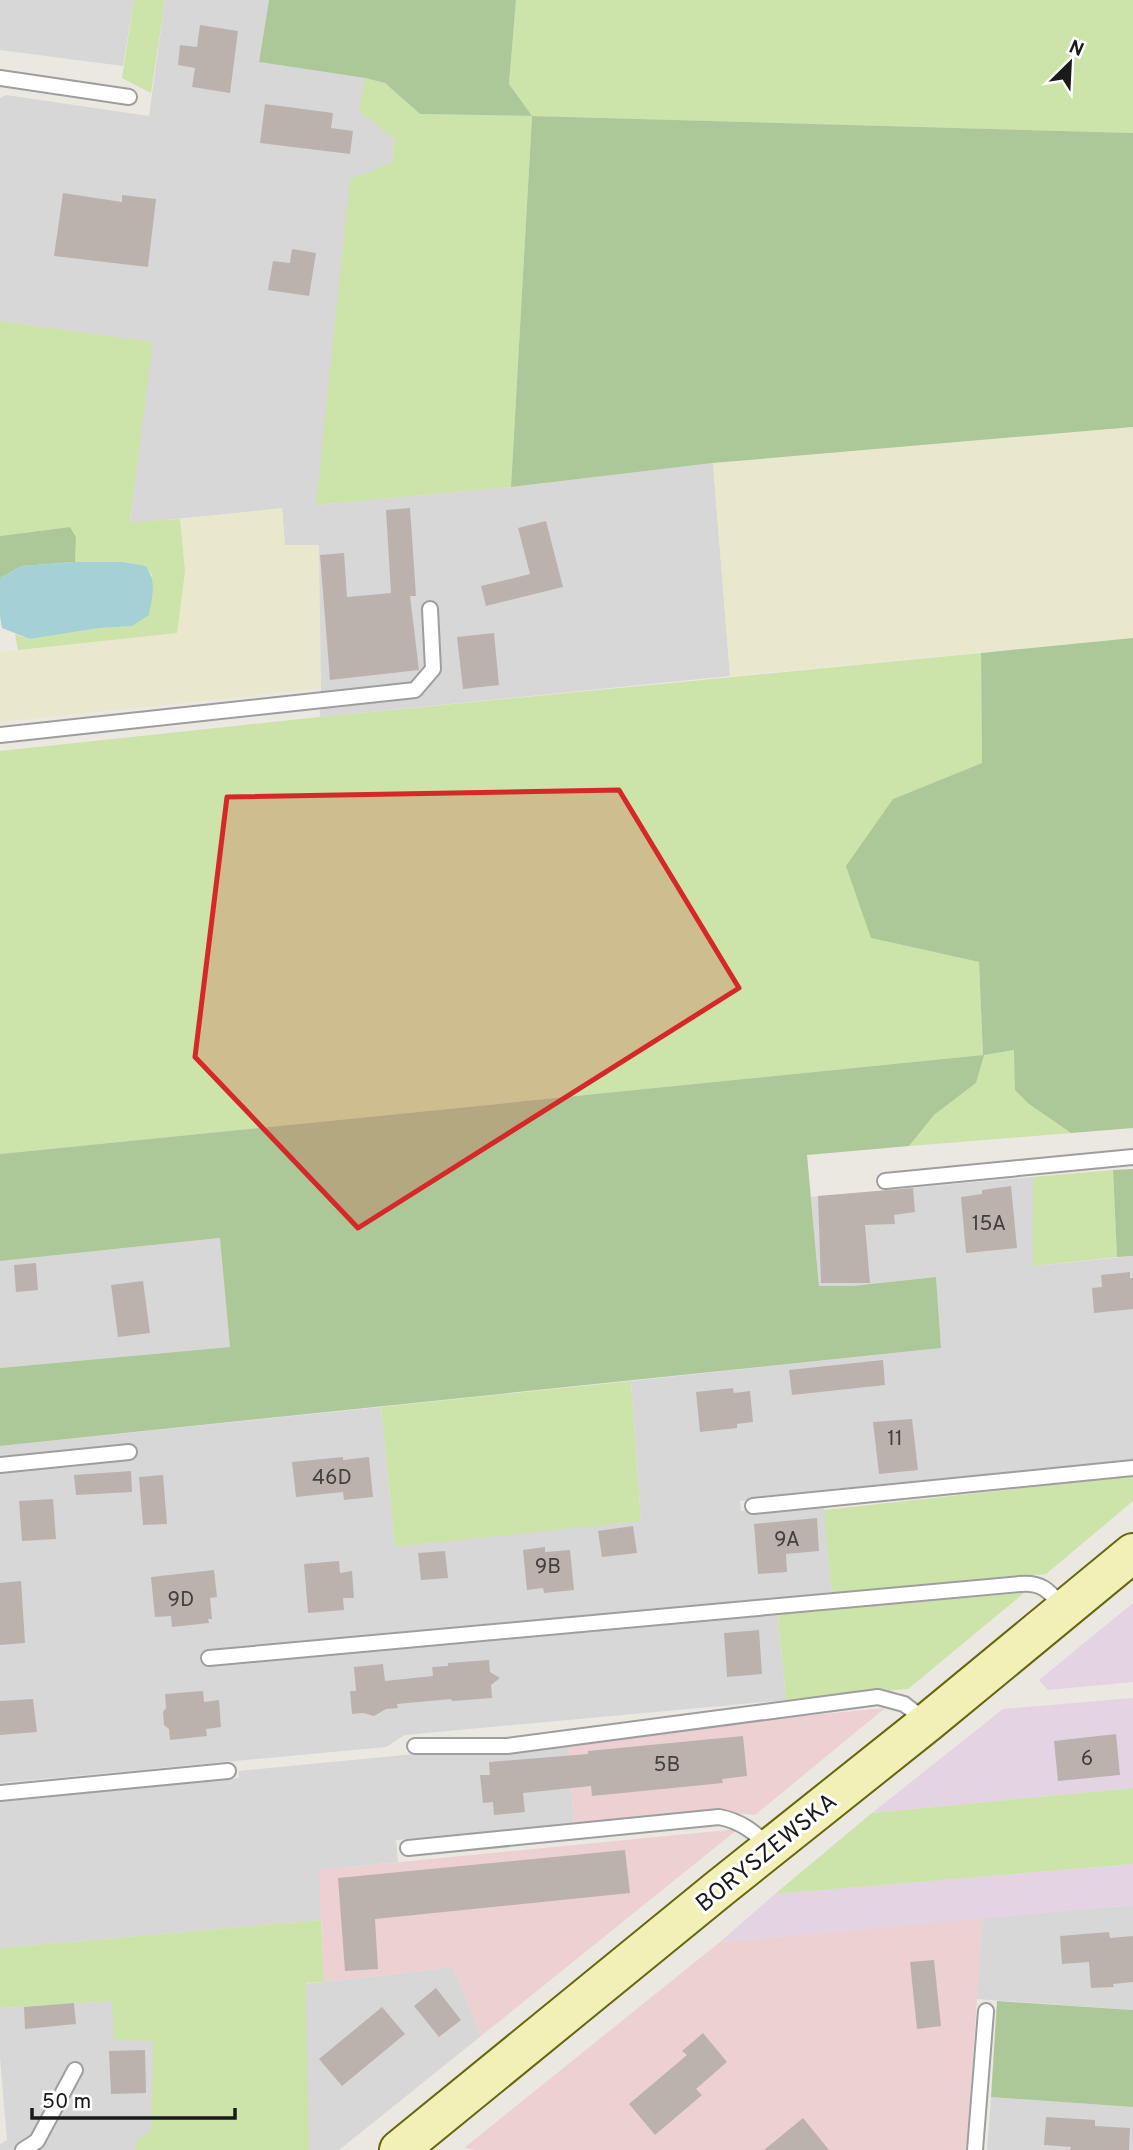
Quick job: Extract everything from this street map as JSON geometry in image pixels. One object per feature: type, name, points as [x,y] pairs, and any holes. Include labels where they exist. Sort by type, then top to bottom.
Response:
[{"type":"main road","name":"BORYSZEWSKA","points":[[399,2150],[1133,1553]]},
{"type":"lane","points":[[0,78],[129,97]]},
{"type":"lane","points":[[0,735],[415,690],[433,669],[430,609]]},
{"type":"lane","points":[[885,1181],[1133,1157]]},
{"type":"lane","points":[[0,1465],[129,1452]]},
{"type":"lane","points":[[753,1506],[1133,1468]]},
{"type":"lane","points":[[209,1658],[1033,1583],[1048,1590],[1064,1608]]},
{"type":"lane","points":[[415,1746],[507,1745],[878,1697],[904,1704],[928,1722]]},
{"type":"lane","points":[[0,1793],[229,1771]]},
{"type":"lane","points":[[408,1848],[719,1817],[735,1820],[771,1847]]},
{"type":"lane","points":[[975,2150],[986,2011]]},
{"type":"lane","points":[[23,2150],[37,2141],[75,2070]]},
{"type":"highlighted area","points":[[619,790],[739,988],[358,1228],[195,1057],[227,797]]},
{"type":"shaded area","points":[[0,0],[134,0],[123,66],[0,50]]},
{"type":"shaded area","points":[[165,0],[269,0],[259,62],[365,78],[360,111],[395,138],[392,163],[316,505],[511,487],[713,463],[730,676],[320,717],[321,688],[285,545],[282,509],[130,523],[152,342],[0,321],[0,98],[6,95],[149,116]]},
{"type":"shaded area","points":[[1033,1177],[1034,1266],[1133,1256],[1133,1461],[740,1501],[741,1511],[824,1505],[832,1594],[203,1651],[204,1664],[778,1614],[786,1700],[405,1735],[386,1747],[0,1783],[0,1446],[381,1407],[395,1547],[641,1520],[631,1381],[941,1348],[936,1277],[852,1286],[819,1286],[811,1197]]},
{"type":"shaded area","points":[[221,1238],[230,1347],[0,1368],[0,1261]]},
{"type":"shaded area","points":[[1133,1603],[1133,1682],[1048,1690],[1039,1680]]},
{"type":"shaded area","points":[[1133,1698],[1133,1788],[872,1813],[1003,1709]]},
{"type":"shaded area","points":[[885,1708],[755,1815],[716,1811],[574,1824],[568,1739]]},
{"type":"shaded area","points":[[568,1739],[574,1824],[396,1840],[398,1862],[320,1870],[321,1920],[0,1948],[0,1802],[239,1778],[239,1771]]},
{"type":"shaded area","points":[[738,1829],[481,2036],[453,1967],[324,1982],[319,1870]]},
{"type":"shaded area","points":[[1133,1864],[1133,1905],[720,1942],[775,1894]]},
{"type":"shaded area","points":[[1133,1905],[1133,2010],[976,1999],[983,1918]]},
{"type":"shaded area","points":[[983,1918],[966,2150],[464,2148],[720,1942]]},
{"type":"shaded area","points":[[453,1967],[481,2036],[339,2150],[0,2150],[0,2144],[7,2140],[0,2058],[0,2008],[324,1982]]},
{"type":"shaded area","points":[[991,2097],[1133,2107],[1133,2150],[987,2150]]},
{"type":"green space","points":[[134,0],[165,0],[151,93],[122,78]]},
{"type":"green space","points":[[269,0],[516,0],[509,84],[532,116],[420,114],[385,83],[259,62]]},
{"type":"green space","points":[[516,0],[1133,0],[1133,133],[532,116],[511,487],[316,505],[350,179],[392,163],[395,139],[359,111],[365,78],[385,83],[420,114],[531,116],[509,84]]},
{"type":"green space","points":[[532,116],[1133,133],[1133,427],[713,463],[511,487]]},
{"type":"green space","points":[[0,321],[153,342],[130,522],[180,519],[185,571],[177,633],[18,650],[15,634],[30,639],[99,628],[132,626],[152,575],[146,566],[123,562],[75,562],[76,537],[70,527],[0,536]]},
{"type":"green space","points":[[1133,427],[1133,638],[730,676],[713,463]]},
{"type":"green space","points":[[282,508],[285,545],[319,545],[321,688],[0,722],[0,652],[177,632],[185,571],[180,519]]},
{"type":"green space","points":[[70,527],[76,537],[75,562],[22,566],[0,578],[0,536]]},
{"type":"green space","points":[[1133,638],[1133,1128],[1071,1133],[1029,1104],[1015,1090],[1014,1050],[984,1055],[976,1083],[934,1115],[909,1146],[807,1155],[819,1286],[852,1286],[936,1277],[941,1348],[0,1446],[0,1368],[230,1347],[220,1238],[0,1261],[0,1154],[983,1055],[979,962],[871,938],[846,866],[893,799],[982,763],[981,653]]},
{"type":"green space","points":[[981,653],[982,763],[893,799],[871,938],[979,962],[983,1055],[0,1154],[0,751]]},
{"type":"green space","points":[[1014,1050],[1029,1104],[1071,1133],[909,1146],[934,1115],[976,1083],[983,1055]]},
{"type":"green space","points":[[1133,1169],[1133,1256],[1117,1257],[1113,1170]]},
{"type":"green space","points":[[1113,1170],[1117,1257],[1033,1266],[1033,1177]]},
{"type":"green space","points":[[631,1381],[641,1521],[395,1547],[381,1407]]},
{"type":"green space","points":[[1133,1476],[1133,1501],[1046,1574],[832,1594],[824,1510]]},
{"type":"green space","points":[[1024,1593],[908,1689],[786,1700],[778,1614]]},
{"type":"green space","points":[[1133,1788],[1133,1864],[775,1894],[872,1813]]},
{"type":"green space","points":[[321,1920],[324,1982],[306,1983],[309,2150],[135,2150],[136,2143],[151,2129],[153,2041],[114,2040],[112,2001],[0,2008],[0,1948]]},
{"type":"green space","points":[[997,2001],[1133,2010],[1133,2107],[991,2097]]},
{"type":"water","points":[[123,562],[146,566],[153,584],[149,615],[132,626],[99,628],[30,639],[2,628],[0,578],[22,566]]},
{"type":"building","points":[[200,25],[238,31],[230,93],[192,87],[195,68],[178,65],[180,45],[197,47]]},
{"type":"building","points":[[265,104],[333,113],[331,128],[353,131],[350,154],[260,143]]},
{"type":"building","points":[[63,193],[122,202],[122,195],[156,199],[148,267],[54,256]]},
{"type":"building","points":[[292,249],[316,253],[309,296],[268,290],[273,261],[290,263]]},
{"type":"building","points":[[410,508],[416,596],[410,596],[419,670],[330,680],[320,555],[344,553],[347,597],[391,593],[386,510]]},
{"type":"building","points":[[546,521],[563,587],[486,606],[481,586],[530,574],[518,528]]},
{"type":"building","points":[[494,633],[499,685],[463,689],[457,637]]},
{"type":"building","points":[[1011,1186],[1017,1248],[966,1253],[961,1197],[982,1194],[982,1190]]},
{"type":"building","points":[[913,1188],[915,1212],[894,1215],[895,1224],[865,1225],[870,1283],[821,1283],[818,1196]]},
{"type":"building","points":[[36,1263],[38,1290],[16,1292],[14,1265]]},
{"type":"building","points":[[1130,1272],[1130,1278],[1133,1278],[1133,1309],[1094,1313],[1092,1288],[1102,1287],[1101,1275]]},
{"type":"building","points":[[143,1281],[150,1333],[118,1337],[111,1285]]},
{"type":"building","points":[[883,1360],[885,1385],[792,1395],[789,1370]]},
{"type":"building","points":[[733,1388],[734,1393],[750,1391],[753,1422],[737,1424],[737,1428],[700,1432],[696,1392]]},
{"type":"building","points":[[912,1419],[918,1470],[879,1474],[873,1422]]},
{"type":"building","points":[[343,1457],[343,1460],[369,1457],[373,1497],[344,1500],[343,1492],[296,1497],[292,1462]]},
{"type":"building","points":[[131,1471],[132,1492],[76,1495],[74,1475]]},
{"type":"building","points":[[163,1475],[167,1524],[143,1525],[139,1477]]},
{"type":"building","points":[[53,1499],[56,1539],[22,1541],[19,1501]]},
{"type":"building","points":[[817,1518],[819,1551],[786,1554],[787,1572],[758,1574],[754,1524]]},
{"type":"building","points":[[633,1526],[637,1553],[602,1557],[598,1531]]},
{"type":"building","points":[[545,1547],[545,1552],[570,1550],[574,1590],[544,1593],[543,1588],[527,1590],[523,1550]]},
{"type":"building","points":[[445,1551],[448,1578],[421,1580],[418,1553]]},
{"type":"building","points":[[339,1561],[340,1573],[352,1571],[354,1598],[343,1598],[344,1610],[308,1613],[304,1564]]},
{"type":"building","points":[[214,1570],[217,1597],[210,1598],[212,1619],[208,1619],[209,1623],[172,1627],[171,1616],[155,1617],[151,1577]]},
{"type":"building","points":[[21,1581],[25,1643],[0,1645],[0,1583]]},
{"type":"building","points":[[759,1630],[762,1674],[727,1677],[724,1633]]},
{"type":"building","points":[[489,1660],[490,1672],[500,1678],[491,1685],[492,1698],[397,1704],[398,1708],[386,1709],[374,1716],[352,1714],[350,1691],[356,1691],[354,1667],[383,1664],[385,1681],[433,1676],[432,1667],[448,1666],[448,1663]]},
{"type":"building","points":[[203,1691],[204,1702],[219,1700],[221,1727],[206,1729],[207,1736],[170,1740],[169,1729],[164,1725],[165,1694]]},
{"type":"building","points":[[33,1699],[37,1732],[0,1735],[0,1701]]},
{"type":"building","points":[[1116,1734],[1120,1775],[1058,1781],[1054,1741]]},
{"type":"building","points":[[743,1736],[747,1776],[722,1779],[723,1783],[592,1796],[591,1786],[523,1793],[525,1812],[494,1815],[493,1802],[483,1803],[480,1775],[490,1775],[489,1762],[588,1754],[588,1751]]},
{"type":"building","points":[[625,1850],[630,1893],[375,1919],[378,1969],[345,1971],[338,1878]]},
{"type":"building","points":[[1109,1932],[1110,1938],[1133,1936],[1133,1982],[1113,1984],[1114,1987],[1091,1988],[1089,1962],[1062,1964],[1060,1936]]},
{"type":"building","points":[[934,1960],[941,2026],[917,2029],[910,1962]]},
{"type":"building","points":[[436,1988],[461,2020],[439,2037],[414,2006]]},
{"type":"building","points":[[74,2003],[76,2024],[25,2029],[24,2007]]},
{"type":"building","points":[[382,2007],[405,2034],[342,2086],[319,2059]]},
{"type":"building","points":[[703,2033],[727,2062],[696,2089],[702,2095],[655,2135],[629,2104],[687,2055],[682,2051]]},
{"type":"building","points":[[145,2050],[146,2093],[111,2094],[109,2051]]},
{"type":"building","points":[[1046,2117],[1095,2120],[1095,2126],[1130,2128],[1129,2150],[1070,2150],[1071,2147],[1044,2145]]},
{"type":"building","points":[[803,2118],[829,2150],[764,2150]]}]
